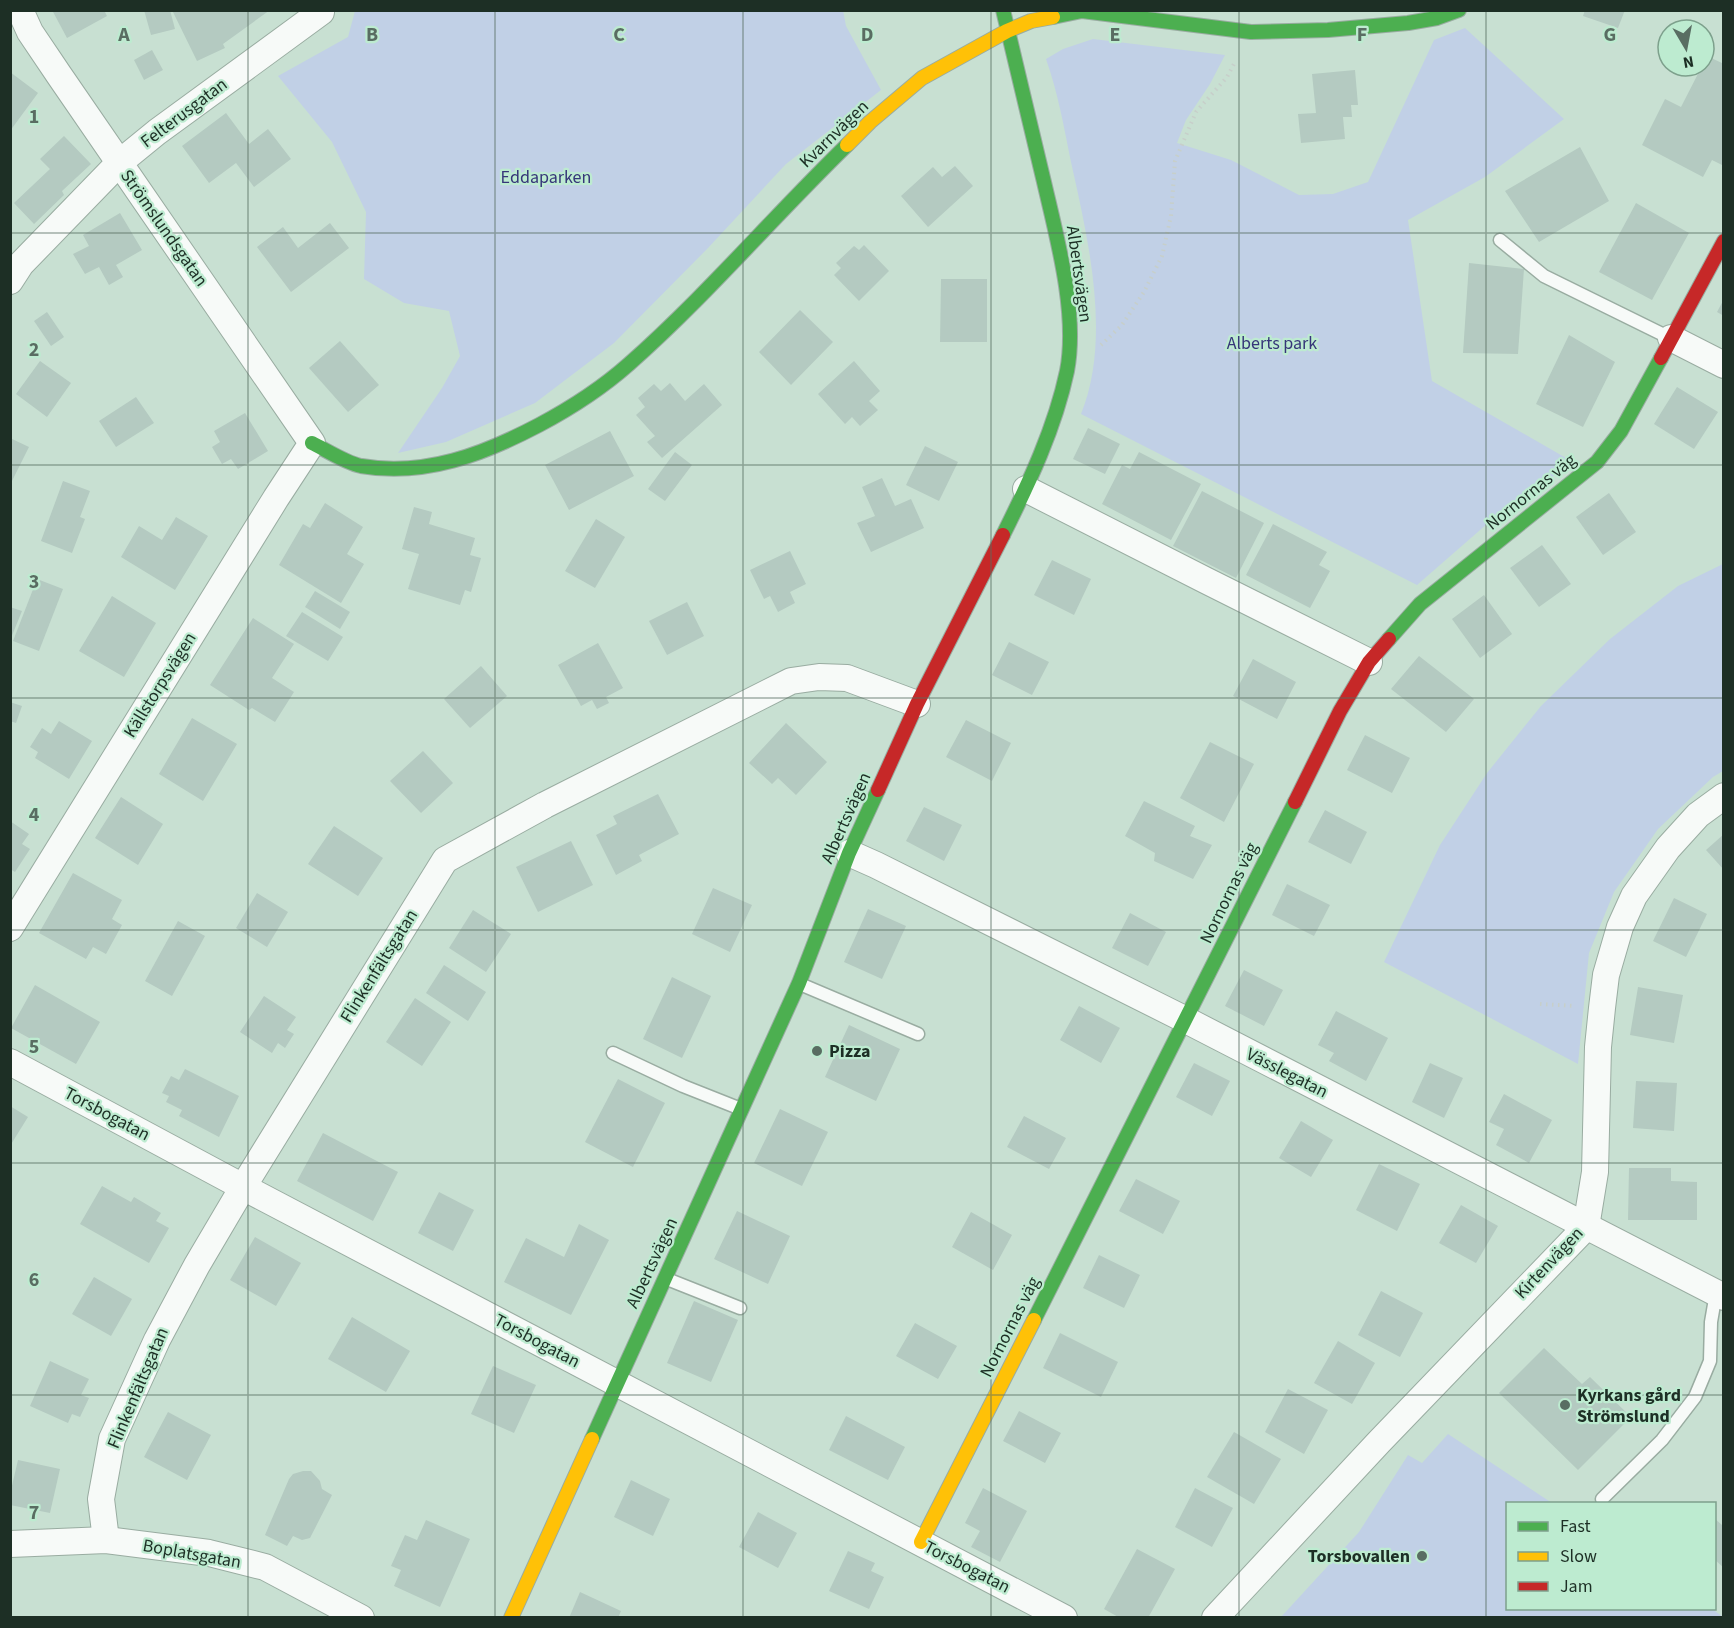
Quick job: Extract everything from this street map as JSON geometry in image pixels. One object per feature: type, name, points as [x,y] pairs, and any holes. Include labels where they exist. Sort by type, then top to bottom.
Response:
[{"type":"street","name":"Strömslundsgatan","points":[[20,10],[30,32],[312,443]]},
{"type":"street","name":"Albertsvägen","points":[[511,1617],[799,983],[849,853],[917,704],[1026,489],[1052,424],[1067,369],[1070,325],[1061,257],[1003,10]]},
{"type":"street","name":"Kvarnvägen","points":[[312,443],[358,465],[384,469],[425,467],[475,455],[516,437],[572,407],[628,366],[723,273],[822,169],[870,122],[922,78],[1031,21],[1082,11],[1253,21],[1328,30],[1408,23],[1437,18],[1459,10]]},
{"type":"street","name":"Felterusgatan","points":[[10,281],[21,264],[119,162],[321,12]]},
{"type":"street","name":"Nornornas väg","points":[[921,1542],[1340,711],[1369,662],[1420,604],[1597,462],[1621,431],[1724,241]]},
{"type":"street","points":[[1671,338],[1724,365]]},
{"type":"street","name":"Källstorpsvägen","points":[[10,928],[312,443]]},
{"type":"street","points":[[1026,489],[1369,662]]},
{"type":"street","name":"Flinkenfältsgatan","points":[[106,1540],[101,1499],[112,1439],[157,1340],[197,1265],[243,1187],[445,860],[556,800],[791,681],[819,677],[847,678],[917,704]]},
{"type":"street","name":"Kirtenvägen","points":[[1215,1617],[1586,1227],[1595,1172],[1598,1047],[1602,1008],[1606,975],[1620,927],[1634,896],[1668,848],[1698,815],[1724,796]]},
{"type":"street","name":"Vässlegatan","points":[[849,853],[1186,1020],[1720,1295]]},
{"type":"street","name":"Torsbogatan","points":[[10,1062],[243,1187],[1064,1617]]},
{"type":"street","name":"Boplatsgatan","points":[[10,1544],[106,1540],[209,1553],[265,1568],[360,1617]]},
{"type":"lane","points":[[1500,240],[1544,276],[1671,338]]},
{"type":"lane","points":[[799,983],[918,1034]]},
{"type":"lane","points":[[613,1053],[683,1086],[742,1110]]},
{"type":"lane","points":[[666,1279],[740,1308]]},
{"type":"lane","points":[[1602,1499],[1662,1440],[1695,1397],[1710,1360],[1711,1322],[1720,1295]]},
{"type":"path","points":[[1067,369],[1096,350],[1122,325],[1144,292],[1162,256],[1171,216],[1174,161],[1196,112],[1227,77],[1253,21]]},
{"type":"path","points":[[1540,1004],[1602,1008]]},
{"type":"green space","name":"Eddaparken","points":[[843,10],[846,26],[881,90],[786,164],[708,248],[614,343],[535,403],[446,442],[398,453],[442,388],[460,356],[449,311],[404,303],[364,279],[366,212],[332,142],[278,76],[348,37],[355,11]]},
{"type":"green space","name":"Alberts park","points":[[1465,28],[1564,119],[1485,177],[1408,220],[1432,381],[1573,462],[1487,524],[1417,585],[1081,414],[1090,385],[1095,353],[1094,288],[1078,192],[1057,97],[1046,59],[1063,49],[1093,39],[1225,55],[1210,84],[1186,120],[1177,143],[1231,160],[1299,195],[1333,194],[1368,182],[1434,40]]},
{"type":"green space","points":[[1723,564],[1723,771],[1713,777],[1658,829],[1614,892],[1589,953],[1578,1064],[1384,962],[1440,845],[1487,773],[1541,706],[1610,639],[1678,586]]},
{"type":"green space","name":"Torsbovallen","points":[[1448,1434],[1550,1502],[1506,1502],[1506,1610],[1714,1610],[1723,1617],[1281,1617],[1359,1532],[1408,1455],[1422,1463]]},
{"type":"building","points":[[52,10],[104,10],[107,16],[67,38]]},
{"type":"building","points":[[144,10],[170,10],[175,29],[151,35]]},
{"type":"building","points":[[172,10],[270,10],[223,44],[225,48],[197,61]]},
{"type":"building","points":[[1585,10],[1625,10],[1618,28],[1583,16]]},
{"type":"building","points":[[152,50],[163,70],[144,80],[134,60]]},
{"type":"building","points":[[1716,60],[1724,64],[1724,166],[1712,160],[1703,177],[1642,145],[1665,99],[1681,107],[1696,78],[1716,78]]},
{"type":"building","points":[[1355,70],[1358,105],[1351,105],[1352,117],[1343,117],[1345,139],[1301,143],[1298,114],[1316,113],[1312,74]]},
{"type":"building","points":[[10,72],[38,93],[10,131]]},
{"type":"building","points":[[226,113],[249,144],[268,129],[291,159],[254,187],[236,163],[209,183],[182,146]]},
{"type":"building","points":[[64,136],[91,164],[62,191],[64,195],[34,224],[14,203],[50,169],[40,159]]},
{"type":"building","points":[[1580,147],[1609,201],[1539,242],[1505,191]]},
{"type":"building","points":[[955,166],[973,186],[928,227],[901,196],[933,167],[942,177]]},
{"type":"building","points":[[1636,203],[1689,233],[1652,300],[1599,272]]},
{"type":"building","points":[[120,213],[142,250],[116,265],[123,277],[109,285],[99,267],[85,274],[73,254],[89,246],[83,235]]},
{"type":"building","points":[[330,223],[349,248],[291,292],[257,247],[283,227],[298,248]]},
{"type":"building","points":[[864,245],[889,271],[859,301],[834,275],[841,268],[836,263],[854,246],[859,250]]},
{"type":"building","points":[[1469,263],[1524,269],[1518,354],[1463,353]]},
{"type":"building","points":[[941,279],[987,279],[987,342],[940,342]]},
{"type":"building","points":[[1724,299],[1724,316],[1717,312]]},
{"type":"building","points":[[800,310],[833,342],[791,385],[759,352]]},
{"type":"building","points":[[47,312],[64,337],[51,346],[34,321]]},
{"type":"building","points":[[1569,335],[1615,362],[1583,427],[1536,404]]},
{"type":"building","points":[[340,341],[379,385],[348,412],[309,368]]},
{"type":"building","points":[[40,361],[71,383],[47,417],[16,394]]},
{"type":"building","points":[[854,361],[880,391],[869,401],[878,410],[860,426],[852,417],[845,424],[818,394]]},
{"type":"building","points":[[670,383],[685,401],[704,384],[722,405],[662,458],[647,442],[655,436],[636,415],[645,407],[638,398],[654,384],[661,391]]},
{"type":"building","points":[[1677,387],[1718,412],[1694,449],[1654,424]]},
{"type":"building","points":[[136,397],[154,423],[116,447],[99,421]]},
{"type":"building","points":[[245,413],[268,451],[238,469],[231,459],[222,464],[212,447],[220,442],[214,431]]},
{"type":"building","points":[[1088,428],[1120,444],[1105,474],[1073,459]]},
{"type":"building","points":[[610,431],[634,476],[569,510],[545,465]]},
{"type":"building","points":[[10,438],[29,447],[10,485]]},
{"type":"building","points":[[925,446],[958,462],[939,501],[906,485]]},
{"type":"building","points":[[675,452],[692,465],[665,501],[648,489]]},
{"type":"building","points":[[1139,452],[1201,484],[1171,540],[1102,504],[1122,465],[1130,469]]},
{"type":"building","points":[[882,478],[895,506],[911,499],[924,528],[871,552],[857,523],[875,516],[862,487]]},
{"type":"building","points":[[63,481],[90,491],[80,517],[85,519],[72,553],[41,541]]},
{"type":"building","points":[[1202,491],[1264,523],[1236,578],[1173,546]]},
{"type":"building","points":[[1609,493],[1636,532],[1603,555],[1576,517]]},
{"type":"building","points":[[325,503],[363,527],[347,554],[364,564],[341,603],[279,565],[303,524],[310,528]]},
{"type":"building","points":[[414,507],[432,512],[429,524],[475,538],[470,555],[481,558],[471,592],[465,590],[460,605],[408,589],[419,554],[402,549]]},
{"type":"building","points":[[176,517],[208,536],[175,590],[121,557],[139,526],[162,540]]},
{"type":"building","points":[[596,519],[625,537],[595,588],[565,571]]},
{"type":"building","points":[[1273,524],[1327,552],[1319,565],[1330,571],[1310,608],[1246,575]]},
{"type":"building","points":[[1542,545],[1571,584],[1539,607],[1510,568]]},
{"type":"building","points":[[790,551],[806,584],[790,592],[795,603],[778,612],[770,596],[764,599],[750,570]]},
{"type":"building","points":[[1052,560],[1091,579],[1074,615],[1034,595]]},
{"type":"building","points":[[37,579],[63,589],[39,651],[13,641]]},
{"type":"building","points":[[315,591],[350,612],[340,629],[305,607]]},
{"type":"building","points":[[1484,595],[1512,634],[1480,658],[1452,619]]},
{"type":"building","points":[[112,596],[156,623],[124,677],[79,651]]},
{"type":"building","points":[[687,602],[704,636],[667,655],[649,621]]},
{"type":"building","points":[[10,607],[22,611],[11,638],[10,638]]},
{"type":"building","points":[[302,612],[343,637],[328,661],[286,636]]},
{"type":"building","points":[[253,618],[294,644],[272,678],[294,692],[275,722],[252,708],[249,710],[210,685]]},
{"type":"building","points":[[1009,642],[1049,662],[1032,695],[992,675]]},
{"type":"building","points":[[598,643],[623,688],[606,697],[609,703],[597,709],[592,700],[581,706],[558,665]]},
{"type":"building","points":[[1419,656],[1474,699],[1446,732],[1391,689]]},
{"type":"building","points":[[1253,659],[1296,682],[1277,719],[1233,696]]},
{"type":"building","points":[[481,666],[507,696],[470,728],[444,699]]},
{"type":"building","points":[[10,702],[22,706],[16,723],[10,721]]},
{"type":"building","points":[[192,718],[237,744],[203,801],[159,774]]},
{"type":"building","points":[[966,720],[1011,743],[992,781],[946,757]]},
{"type":"building","points":[[59,721],[92,741],[69,779],[35,758],[38,752],[30,747],[42,728],[51,734]]},
{"type":"building","points":[[786,723],[827,762],[796,795],[778,778],[772,784],[749,763]]},
{"type":"building","points":[[1365,735],[1410,758],[1392,793],[1347,770]]},
{"type":"building","points":[[1210,742],[1254,764],[1224,822],[1180,798]]},
{"type":"building","points":[[423,751],[453,783],[421,813],[390,781]]},
{"type":"building","points":[[658,794],[679,834],[639,855],[642,861],[616,875],[596,835],[617,824],[613,816]]},
{"type":"building","points":[[121,797],[163,824],[138,865],[95,838]]},
{"type":"building","points":[[1144,801],[1195,826],[1190,836],[1212,845],[1193,879],[1154,861],[1155,853],[1125,836]]},
{"type":"building","points":[[924,807],[962,825],[944,861],[906,841]]},
{"type":"building","points":[[1325,810],[1367,832],[1351,864],[1308,842]]},
{"type":"building","points":[[10,821],[29,834],[22,844],[30,849],[15,872],[10,869]]},
{"type":"building","points":[[334,826],[383,858],[358,896],[308,864]]},
{"type":"building","points":[[1724,834],[1724,870],[1706,850]]},
{"type":"building","points":[[571,841],[593,885],[538,912],[516,867]]},
{"type":"building","points":[[73,873],[122,900],[112,919],[122,925],[106,954],[93,947],[86,959],[39,933]]},
{"type":"building","points":[[1287,884],[1330,905],[1314,936],[1272,915]]},
{"type":"building","points":[[713,888],[752,905],[730,952],[692,934]]},
{"type":"building","points":[[257,893],[288,912],[267,947],[236,928]]},
{"type":"building","points":[[1674,898],[1707,914],[1686,957],[1653,941]]},
{"type":"building","points":[[868,909],[906,926],[882,979],[844,962]]},
{"type":"building","points":[[473,910],[511,934],[486,972],[449,948]]},
{"type":"building","points":[[1130,913],[1166,932],[1148,966],[1112,948]]},
{"type":"building","points":[[178,921],[205,936],[172,996],[145,981]]},
{"type":"building","points":[[444,965],[486,992],[468,1021],[426,993]]},
{"type":"building","points":[[1244,970],[1283,990],[1264,1026],[1225,1006]]},
{"type":"building","points":[[672,977],[711,996],[682,1058],[643,1039]]},
{"type":"building","points":[[35,985],[100,1022],[76,1064],[11,1028]]},
{"type":"building","points":[[1638,987],[1683,995],[1674,1043],[1630,1035]]},
{"type":"building","points":[[264,996],[296,1017],[287,1030],[294,1034],[285,1048],[278,1043],[272,1053],[240,1032]]},
{"type":"building","points":[[415,998],[451,1022],[422,1066],[386,1042]]},
{"type":"building","points":[[1079,1006],[1120,1028],[1101,1063],[1060,1040]]},
{"type":"building","points":[[1336,1011],[1388,1038],[1366,1081],[1329,1061],[1334,1053],[1318,1045]]},
{"type":"building","points":[[849,1025],[900,1049],[876,1101],[825,1077]]},
{"type":"building","points":[[1194,1063],[1230,1081],[1212,1116],[1176,1097]]},
{"type":"building","points":[[1430,1063],[1463,1078],[1444,1118],[1412,1102]]},
{"type":"building","points":[[185,1069],[239,1096],[219,1137],[179,1116],[182,1110],[166,1102],[169,1096],[162,1093],[171,1076],[179,1080]]},
{"type":"building","points":[[618,1079],[665,1103],[633,1167],[585,1142]]},
{"type":"building","points":[[1636,1081],[1677,1083],[1674,1131],[1633,1128]]},
{"type":"building","points":[[1504,1094],[1552,1120],[1529,1163],[1496,1145],[1504,1129],[1489,1122]]},
{"type":"building","points":[[10,1106],[28,1117],[10,1146]]},
{"type":"building","points":[[780,1109],[828,1132],[802,1186],[754,1163]]},
{"type":"building","points":[[1024,1116],[1066,1138],[1049,1169],[1007,1147]]},
{"type":"building","points":[[1301,1121],[1333,1140],[1311,1177],[1279,1158]]},
{"type":"building","points":[[323,1133],[398,1172],[373,1221],[297,1181]]},
{"type":"building","points":[[1379,1164],[1420,1184],[1397,1231],[1356,1210]]},
{"type":"building","points":[[1629,1168],[1671,1168],[1671,1181],[1697,1182],[1697,1220],[1628,1220]]},
{"type":"building","points":[[1136,1179],[1180,1201],[1163,1234],[1119,1211]]},
{"type":"building","points":[[102,1186],[131,1202],[134,1197],[161,1213],[156,1221],[169,1228],[149,1263],[80,1224]]},
{"type":"building","points":[[439,1192],[474,1210],[453,1251],[418,1233]]},
{"type":"building","points":[[1461,1205],[1498,1226],[1476,1263],[1439,1243]]},
{"type":"building","points":[[737,1211],[790,1236],[768,1284],[714,1259]]},
{"type":"building","points":[[971,1212],[1012,1235],[993,1270],[952,1247]]},
{"type":"building","points":[[579,1224],[609,1240],[571,1315],[504,1282],[526,1238],[564,1257]]},
{"type":"building","points":[[255,1237],[301,1263],[276,1306],[230,1280]]},
{"type":"building","points":[[1099,1255],[1140,1275],[1124,1308],[1083,1288]]},
{"type":"building","points":[[94,1277],[132,1299],[111,1336],[72,1314]]},
{"type":"building","points":[[1381,1291],[1423,1313],[1400,1357],[1358,1335]]},
{"type":"building","points":[[694,1301],[738,1320],[711,1382],[667,1363]]},
{"type":"building","points":[[352,1317],[410,1351],[386,1392],[328,1359]]},
{"type":"building","points":[[915,1323],[957,1346],[938,1379],[896,1356]]},
{"type":"building","points":[[1060,1333],[1118,1362],[1101,1397],[1043,1368]]},
{"type":"building","points":[[1338,1341],[1375,1363],[1352,1404],[1314,1383]]},
{"type":"building","name":"Kyrkans gård Strömslund","points":[[1544,1348],[1582,1384],[1590,1377],[1631,1417],[1578,1470],[1499,1393]]},
{"type":"building","points":[[50,1361],[89,1379],[81,1395],[89,1398],[80,1417],[72,1414],[68,1423],[30,1406]]},
{"type":"building","points":[[493,1366],[536,1385],[514,1433],[471,1414]]},
{"type":"building","points":[[1288,1389],[1328,1410],[1304,1454],[1265,1432]]},
{"type":"building","points":[[1019,1411],[1061,1433],[1045,1463],[1003,1441]]},
{"type":"building","points":[[168,1412],[211,1435],[187,1480],[144,1457]]},
{"type":"building","points":[[846,1416],[905,1447],[888,1480],[829,1450]]},
{"type":"building","points":[[1234,1432],[1281,1459],[1254,1504],[1207,1477]]},
{"type":"building","points":[[18,1460],[60,1469],[50,1513],[10,1505],[10,1494]]},
{"type":"building","points":[[311,1471],[320,1481],[322,1489],[332,1495],[310,1538],[302,1540],[293,1536],[287,1546],[265,1535],[289,1479],[293,1474]]},
{"type":"building","points":[[631,1480],[670,1499],[653,1536],[614,1517]]},
{"type":"building","points":[[983,1488],[1027,1511],[1000,1562],[971,1547],[980,1531],[965,1523]]},
{"type":"building","points":[[1195,1488],[1233,1508],[1212,1547],[1175,1527]]},
{"type":"building","points":[[758,1512],[797,1533],[778,1568],[739,1547]]},
{"type":"building","points":[[426,1520],[470,1539],[440,1607],[394,1586],[401,1570],[391,1566],[405,1535],[417,1540]]},
{"type":"building","points":[[1716,1520],[1722,1525],[1724,1524],[1724,1568],[1716,1561]]},
{"type":"building","points":[[1137,1549],[1175,1569],[1148,1618],[1120,1618],[1104,1609]]},
{"type":"building","points":[[848,1551],[875,1563],[871,1571],[884,1577],[869,1609],[829,1591]]},
{"type":"building","points":[[580,1592],[621,1611],[618,1618],[569,1618]]},
{"type":"traffic: fast","points":[[1003,10],[1060,251],[1068,301],[1070,349],[1056,413],[1032,475],[1003,535]]},
{"type":"traffic: fast","points":[[1053,17],[1082,11],[1251,32],[1328,30],[1408,23],[1437,18],[1459,10]]},
{"type":"traffic: fast","points":[[312,443],[361,466],[385,469],[431,466],[475,454],[518,436],[551,418],[586,397],[629,364],[712,284],[847,145]]},
{"type":"traffic: fast","points":[[1389,639],[1420,604],[1597,462],[1621,431],[1661,358]]},
{"type":"traffic: fast","points":[[592,1439],[799,983],[849,853],[878,790]]},
{"type":"traffic: fast","points":[[1034,1320],[1295,802]]},
{"type":"traffic: slow","points":[[847,145],[870,122],[922,78],[1007,31],[1031,21],[1053,17]]},
{"type":"traffic: slow","points":[[921,1542],[1034,1320]]},
{"type":"traffic: slow","points":[[511,1618],[592,1439]]},
{"type":"traffic: jam","points":[[1661,358],[1724,241]]},
{"type":"traffic: jam","points":[[878,790],[917,704],[1003,535]]},
{"type":"traffic: jam","points":[[1295,802],[1340,711],[1369,662],[1389,639]]},
{"type":"place","name":"Pizza","points":[[817,1051]]},
{"type":"place","name":"Kyrkans gård Strömslund","points":[[1565,1405]]},
{"type":"place","name":"Torsbovallen","points":[[1422,1556]]}]
